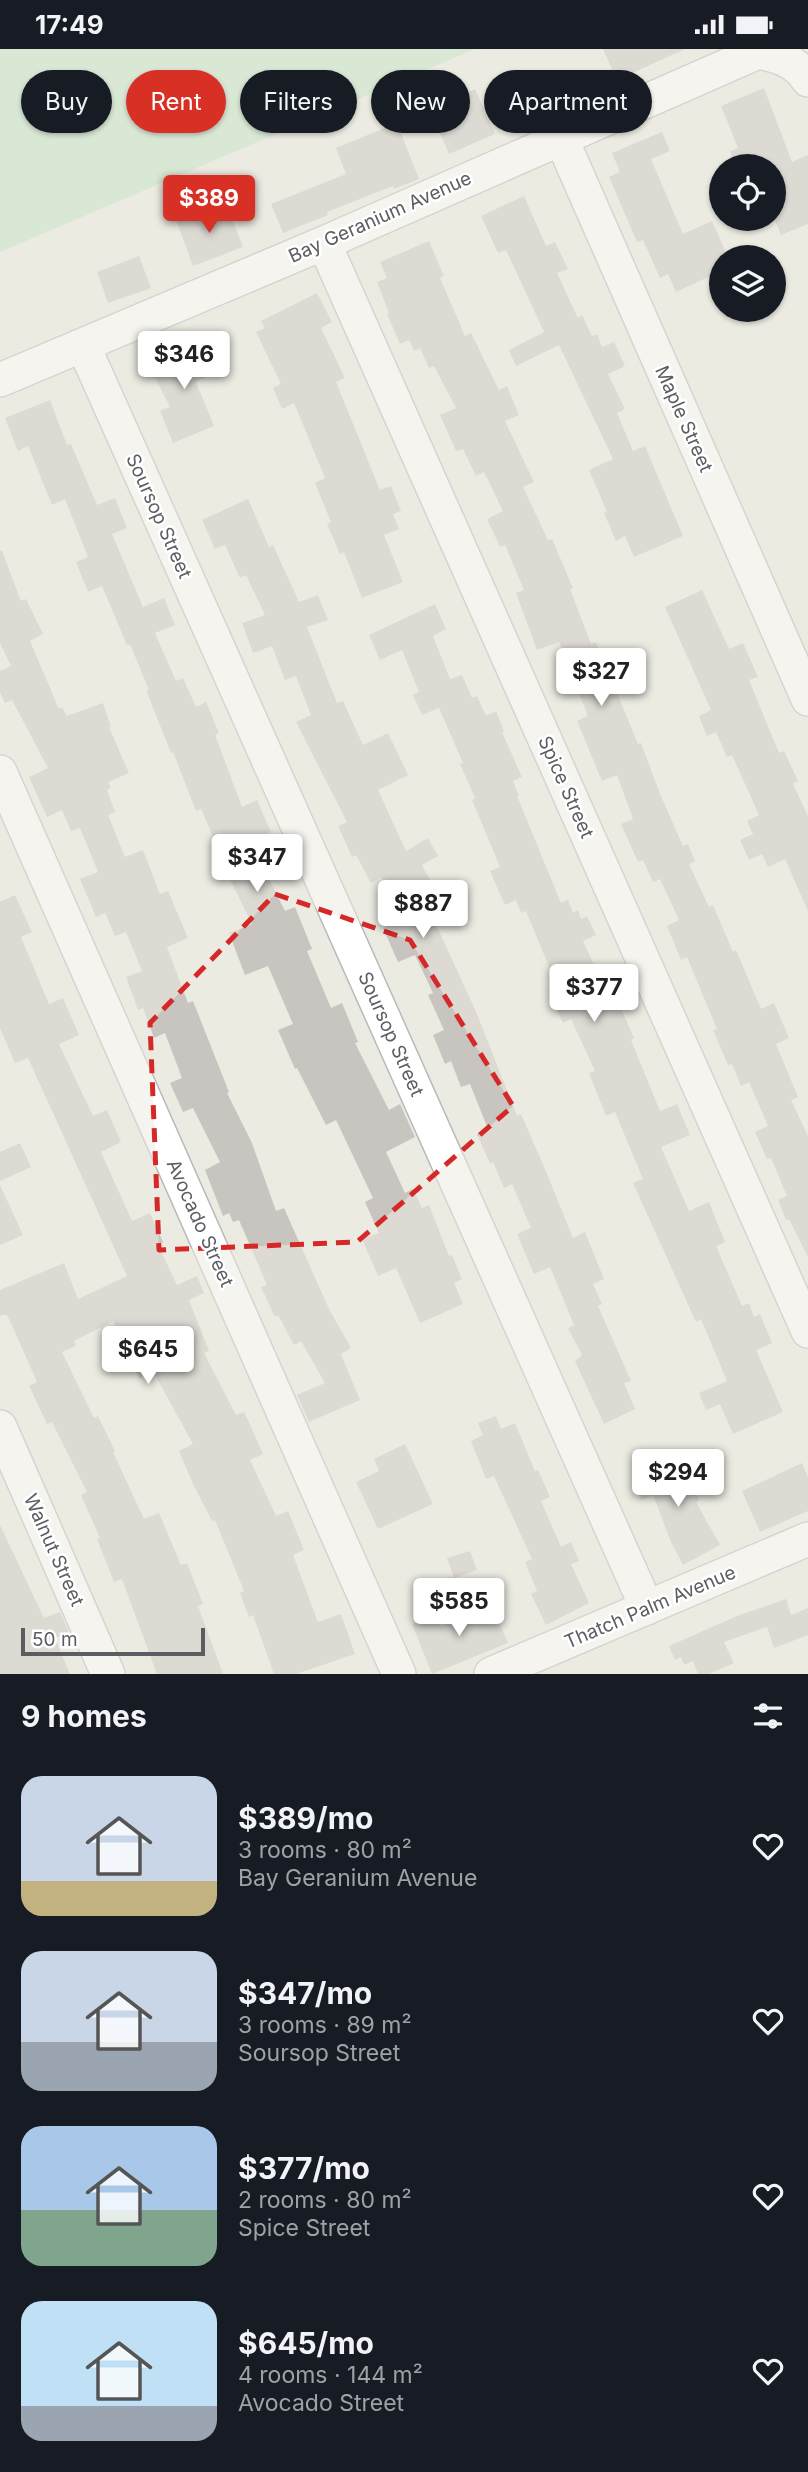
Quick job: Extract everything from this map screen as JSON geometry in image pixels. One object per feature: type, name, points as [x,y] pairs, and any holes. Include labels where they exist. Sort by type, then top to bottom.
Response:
[{"type":"street","name":"Bay Geranium Avenue","points":[[0,380],[324,243],[758,52],[778,55],[794,63],[808,80]]},
{"type":"street","name":"Maple Street","points":[[561,138],[808,699]]},
{"type":"street","name":"Spice Street","points":[[324,243],[808,1331]]},
{"type":"street","name":"Soursop Street","points":[[83,345],[647,1608]]},
{"type":"street","name":"Avocado Street","points":[[0,772],[399,1674]]},
{"type":"street","name":"Walnut Street","points":[[0,1427],[108,1674]]},
{"type":"street","name":"Thatch Palm Avenue","points":[[491,1674],[808,1539]]},
{"type":"highlighted area","points":[[275,894],[410,940],[513,1106],[357,1242],[159,1250],[150,1023]]},
{"type":"green space","points":[[0,49],[475,49],[426,70],[371,70],[371,93],[357,99],[357,70],[240,70],[240,133],[278,133],[0,252]]},
{"type":"building","points":[[603,49],[685,49],[639,70],[612,70]]},
{"type":"building","points":[[764,88],[792,162],[808,155],[808,224],[781,235],[779,231],[786,231],[786,154],[731,154],[730,151],[738,148],[721,106]]},
{"type":"building","points":[[475,89],[484,109],[484,133],[495,134],[449,154],[440,133],[470,133],[470,91]]},
{"type":"building","points":[[662,132],[670,151],[651,159],[683,234],[709,222],[709,231],[716,231],[723,245],[709,245],[709,277],[676,292],[668,274],[660,278],[643,240],[637,242],[609,177],[620,172],[612,153]]},
{"type":"building","points":[[373,133],[401,133],[419,179],[394,189],[393,186],[327,212],[328,215],[283,233],[271,204],[346,174],[336,148]]},
{"type":"building","points":[[524,196],[546,246],[555,242],[568,269],[557,273],[578,318],[582,315],[592,336],[597,334],[602,347],[614,342],[625,366],[608,374],[625,409],[617,413],[633,451],[645,446],[683,536],[634,557],[625,536],[616,541],[604,513],[607,512],[589,470],[613,459],[559,345],[516,366],[509,350],[544,332],[506,250],[498,253],[481,216]]},
{"type":"building","points":[[208,207],[211,214],[228,208],[243,247],[193,266],[176,220]]},
{"type":"building","points":[[429,241],[444,276],[440,278],[465,336],[471,333],[499,390],[507,386],[519,415],[505,421],[534,482],[523,487],[548,540],[552,539],[573,588],[570,589],[591,644],[596,642],[683,846],[688,844],[695,861],[689,864],[709,907],[713,905],[733,952],[736,950],[761,1009],[774,1003],[789,1038],[776,1044],[798,1097],[791,1100],[808,1136],[808,1257],[789,1219],[786,1220],[778,1200],[787,1196],[771,1158],[767,1159],[755,1132],[768,1126],[749,1082],[741,1086],[732,1064],[728,1065],[713,1030],[717,1029],[687,957],[681,960],[667,926],[679,920],[660,879],[653,882],[643,860],[638,862],[621,824],[633,819],[617,775],[602,781],[577,721],[588,716],[559,642],[537,650],[516,593],[524,590],[505,545],[500,547],[487,519],[503,511],[484,472],[476,476],[463,449],[456,451],[440,415],[456,408],[434,366],[429,368],[420,348],[414,351],[409,340],[400,344],[387,314],[389,313],[377,282],[387,278],[380,262]]},
{"type":"building","points":[[139,256],[151,288],[108,303],[97,272]]},
{"type":"building","points":[[317,293],[332,322],[321,328],[345,378],[336,382],[380,490],[391,486],[401,511],[393,514],[399,529],[384,535],[403,582],[362,598],[344,552],[340,554],[327,524],[331,522],[315,483],[325,478],[294,403],[282,409],[273,388],[281,384],[256,332],[265,328],[261,321]]},
{"type":"building","points":[[185,345],[193,360],[211,351],[221,369],[196,382],[214,426],[173,443],[160,411],[170,407],[148,364]]},
{"type":"building","points":[[50,400],[67,445],[71,444],[97,505],[115,498],[127,528],[112,534],[143,607],[164,598],[175,625],[155,633],[176,681],[183,678],[196,707],[206,702],[219,733],[215,735],[242,807],[257,800],[271,832],[250,841],[285,911],[295,907],[312,949],[307,951],[331,1008],[342,1003],[358,1042],[355,1043],[389,1110],[400,1104],[415,1137],[386,1152],[405,1193],[413,1189],[422,1208],[429,1205],[449,1256],[452,1255],[462,1279],[454,1283],[463,1304],[420,1323],[396,1268],[378,1276],[362,1239],[379,1233],[365,1202],[373,1198],[336,1120],[326,1125],[297,1068],[295,1069],[278,1030],[293,1024],[268,966],[245,975],[229,933],[252,924],[224,867],[226,866],[201,809],[196,811],[130,644],[127,645],[102,586],[88,592],[76,562],[88,557],[65,499],[52,505],[28,446],[18,451],[5,418]]},
{"type":"building","points":[[248,499],[269,547],[273,545],[299,602],[318,595],[328,620],[307,627],[337,703],[343,701],[363,745],[388,733],[408,775],[378,790],[406,851],[428,838],[438,856],[422,865],[435,889],[423,896],[477,1014],[517,1116],[521,1114],[573,1238],[585,1232],[604,1279],[593,1284],[602,1304],[598,1306],[631,1381],[624,1383],[635,1409],[604,1424],[575,1361],[582,1355],[568,1328],[574,1325],[550,1267],[534,1274],[517,1234],[531,1228],[512,1184],[504,1188],[477,1134],[488,1129],[470,1084],[461,1087],[451,1061],[445,1064],[433,1035],[444,1030],[428,995],[433,993],[415,955],[398,962],[383,928],[405,919],[381,877],[371,883],[356,855],[352,857],[338,826],[347,822],[296,722],[311,715],[296,676],[285,680],[272,646],[253,653],[242,623],[265,615],[246,575],[240,578],[225,545],[215,549],[202,520]]},
{"type":"building","points":[[0,551],[21,601],[26,599],[43,634],[30,641],[59,709],[62,707],[67,716],[103,703],[109,727],[129,773],[108,782],[111,788],[107,790],[115,812],[108,815],[125,857],[143,850],[160,894],[168,891],[188,938],[167,947],[188,1003],[193,1001],[229,1092],[227,1093],[252,1143],[276,1211],[284,1208],[329,1309],[351,1348],[341,1354],[360,1400],[309,1422],[297,1395],[325,1383],[301,1341],[294,1345],[278,1315],[275,1317],[261,1287],[267,1285],[239,1220],[233,1222],[229,1213],[223,1216],[205,1170],[220,1162],[193,1108],[183,1112],[170,1083],[182,1078],[165,1033],[154,1038],[143,1008],[138,1010],[126,977],[142,971],[126,932],[115,936],[105,913],[96,917],[80,879],[98,872],[80,828],[71,831],[62,810],[47,817],[29,777],[48,768],[12,700],[5,703],[0,692],[0,671],[11,666],[0,643]]},
{"type":"building","points":[[702,590],[729,649],[743,643],[758,677],[749,680],[779,753],[784,751],[798,781],[793,784],[808,816],[808,911],[785,859],[768,867],[762,854],[749,860],[740,840],[753,834],[747,821],[759,815],[732,755],[727,757],[716,732],[707,736],[699,716],[711,710],[665,607]]},
{"type":"building","points":[[435,604],[446,629],[433,636],[450,679],[462,675],[472,698],[477,696],[486,716],[496,711],[504,731],[502,732],[522,777],[513,781],[517,796],[561,903],[568,900],[573,913],[578,910],[581,919],[587,916],[596,935],[583,941],[601,980],[612,975],[621,995],[616,997],[634,1038],[631,1040],[660,1111],[677,1104],[690,1135],[661,1147],[689,1211],[709,1202],[725,1242],[716,1246],[742,1306],[749,1303],[754,1317],[760,1314],[772,1343],[756,1350],[783,1412],[733,1434],[720,1404],[706,1410],[699,1393],[727,1381],[701,1319],[696,1322],[633,1183],[643,1179],[615,1112],[606,1116],[589,1073],[595,1071],[571,1019],[563,1023],[548,991],[557,986],[526,911],[521,913],[516,900],[505,905],[490,871],[500,867],[472,800],[475,798],[460,764],[463,763],[439,708],[422,715],[413,695],[419,692],[402,650],[380,660],[369,635]]},
{"type":"building","points":[[15,895],[32,932],[21,937],[49,1004],[63,998],[79,1035],[59,1044],[93,1116],[107,1110],[121,1142],[101,1152],[132,1221],[150,1213],[163,1242],[158,1245],[177,1285],[197,1276],[204,1293],[189,1300],[209,1351],[204,1353],[236,1415],[244,1412],[249,1422],[263,1454],[250,1460],[276,1516],[288,1511],[304,1550],[293,1555],[318,1622],[341,1614],[355,1654],[296,1674],[274,1674],[253,1615],[249,1617],[240,1593],[244,1591],[215,1520],[212,1521],[179,1451],[193,1444],[154,1373],[139,1379],[113,1321],[74,1341],[76,1346],[62,1352],[94,1418],[98,1416],[144,1519],[159,1513],[181,1565],[187,1563],[203,1604],[198,1606],[223,1674],[157,1674],[122,1579],[114,1582],[97,1539],[100,1538],[81,1495],[87,1492],[52,1422],[47,1424],[29,1386],[37,1382],[10,1321],[6,1314],[0,1316],[0,1290],[64,1263],[78,1299],[127,1276],[28,1058],[15,1063],[0,1028],[0,902]]},
{"type":"building","points":[[20,1143],[31,1167],[0,1181],[0,1152]]},
{"type":"building","points":[[0,1185],[23,1235],[0,1245]]},
{"type":"building","points":[[496,1416],[501,1429],[515,1423],[535,1471],[538,1470],[550,1497],[541,1501],[561,1547],[571,1542],[579,1561],[571,1564],[589,1603],[546,1625],[531,1594],[537,1591],[525,1562],[532,1559],[494,1476],[486,1479],[471,1441],[483,1435],[478,1423]]},
{"type":"building","points":[[405,1444],[433,1504],[378,1529],[356,1482],[379,1471],[374,1459]]},
{"type":"building","points":[[681,1458],[699,1500],[696,1502],[720,1545],[683,1565],[653,1495],[641,1500],[632,1478]]},
{"type":"building","points":[[802,1463],[808,1477],[808,1511],[760,1532],[742,1491]]},
{"type":"building","points":[[0,1525],[44,1618],[60,1612],[69,1632],[55,1638],[70,1674],[0,1674]]},
{"type":"building","points":[[470,1551],[477,1570],[454,1578],[447,1558]]},
{"type":"building","points":[[786,1599],[791,1615],[808,1608],[808,1635],[774,1648],[767,1627],[724,1642],[734,1663],[709,1674],[698,1674],[693,1661],[684,1665],[681,1657],[675,1660],[669,1646],[737,1616]]},
{"type":"building","points":[[492,1605],[508,1643],[432,1674],[412,1624],[436,1614],[441,1626]]}]
